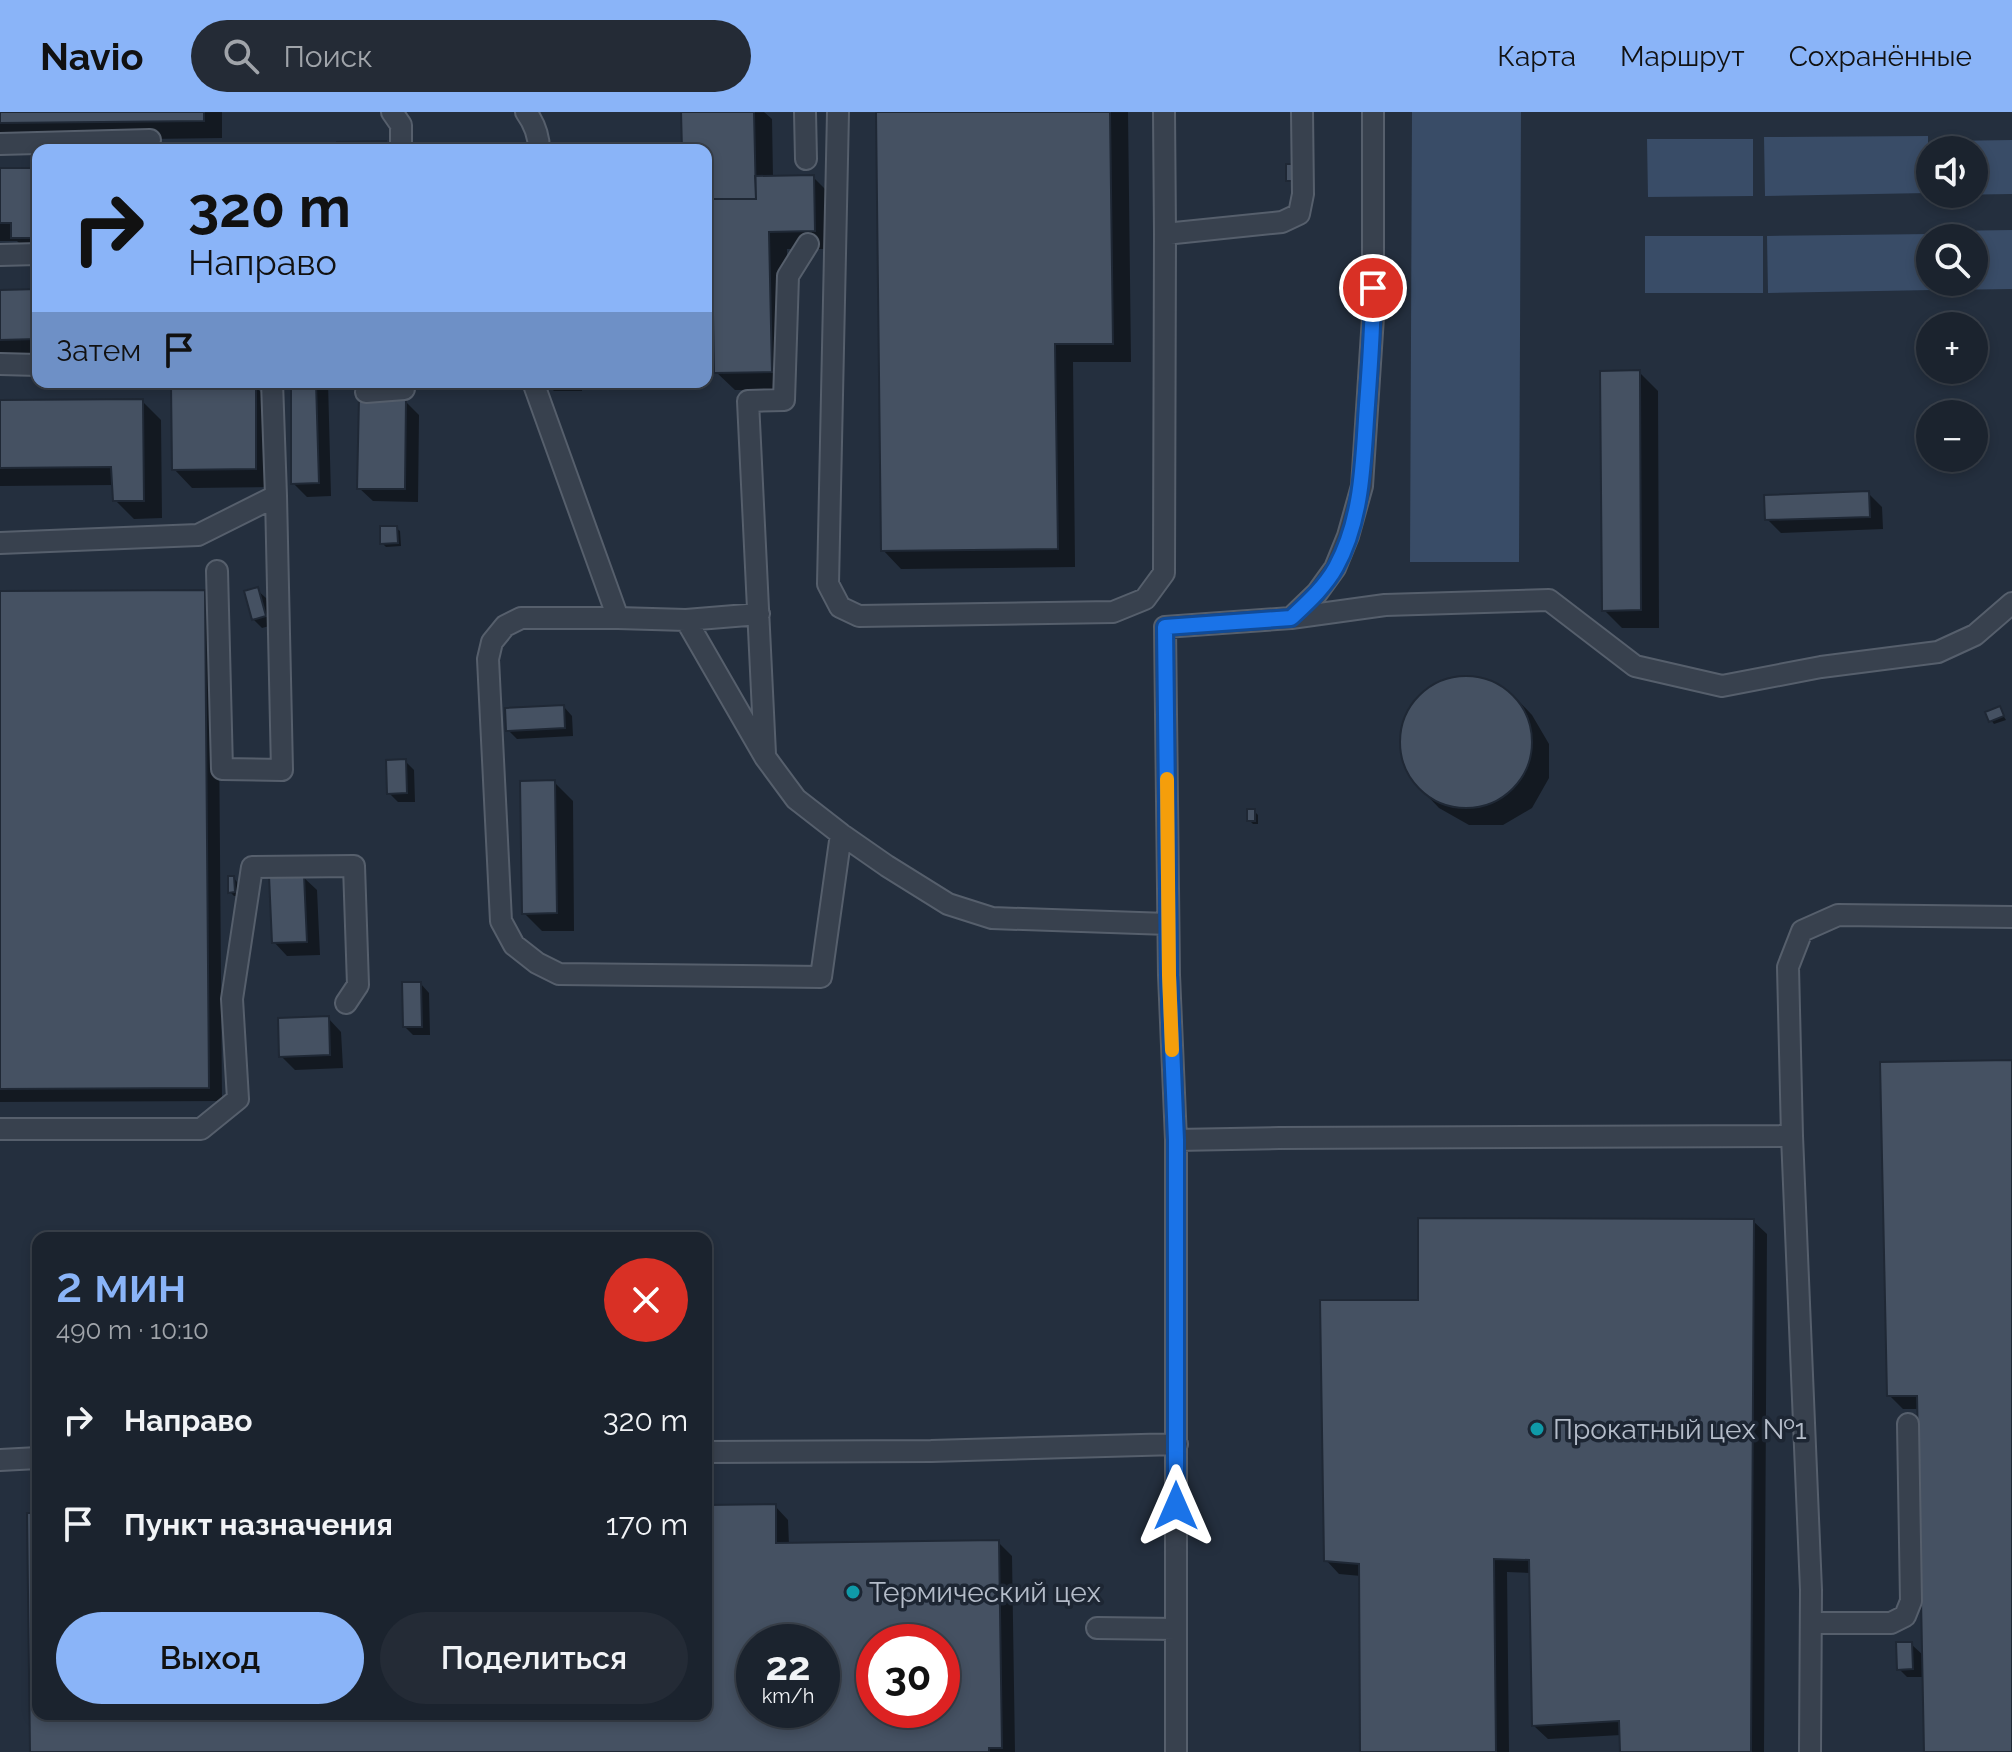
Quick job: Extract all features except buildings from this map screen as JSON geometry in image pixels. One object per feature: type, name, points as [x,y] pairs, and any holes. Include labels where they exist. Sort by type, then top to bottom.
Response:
[{"type":"street","points":[[392,112],[401,125],[401,144]]},
{"type":"street","points":[[526,112],[539,144]]},
{"type":"street","points":[[805,112],[806,159]]},
{"type":"street","points":[[838,112],[828,584],[840,607],[859,616],[1113,612],[1145,599],[1164,573],[1164,112]]},
{"type":"street","points":[[1165,234],[1282,222],[1299,214],[1303,194],[1302,112]]},
{"type":"street","points":[[1291,618],[1317,593],[1335,568],[1362,486],[1373,317],[1373,112]]},
{"type":"street","points":[[0,144],[150,140]]},
{"type":"street","points":[[765,757],[748,401],[784,400],[788,276],[808,244]]},
{"type":"street","points":[[0,255],[32,254]]},
{"type":"street","points":[[0,364],[32,365]]},
{"type":"street","points":[[217,571],[222,769],[282,770],[272,388]]},
{"type":"street","points":[[366,392],[404,388]]},
{"type":"street","points":[[535,388],[618,618]]},
{"type":"street","points":[[0,543],[198,535],[276,496]]},
{"type":"street","points":[[1176,1752],[1176,1140],[1168,924],[1165,627],[1291,618],[1385,605],[1549,600],[1635,666],[1722,686],[1821,667],[1938,652],[1975,635],[2012,603]]},
{"type":"street","points":[[759,614],[686,620],[521,618],[505,626],[492,642],[488,659],[501,921],[514,945],[537,963],[559,974],[821,977],[841,834]]},
{"type":"street","points":[[686,620],[765,757],[796,799],[887,866],[948,904],[992,918],[1168,924]]},
{"type":"street","points":[[0,1129],[201,1129],[238,1099],[232,999],[252,867],[354,866],[358,985],[346,1003]]},
{"type":"street","points":[[1810,1752],[1811,1623],[1788,967],[1802,931],[1838,915],[2012,917]]},
{"type":"street","points":[[1176,1140],[1792,1136]]},
{"type":"street","points":[[1811,1623],[1891,1623],[1905,1616],[1911,1601],[1908,1424]]},
{"type":"street","points":[[712,1452],[931,1451],[1177,1444]]},
{"type":"street","points":[[0,1460],[32,1458]]},
{"type":"street","points":[[1097,1628],[1176,1629]]},
{"type":"water","points":[[1412,112],[1521,112],[1519,562],[1410,562]]},
{"type":"water","points":[[1916,136],[1916,193],[1765,196],[1764,137]]},
{"type":"water","points":[[1647,139],[1753,139],[1753,196],[1648,197]]},
{"type":"water","points":[[1988,140],[2012,140],[2012,194],[1988,194]]},
{"type":"water","points":[[1988,230],[2012,230],[2012,289],[1988,289]]},
{"type":"water","points":[[1916,234],[1916,290],[1768,293],[1767,236]]},
{"type":"water","points":[[1645,236],[1763,236],[1763,293],[1645,293]]},
{"type":"slow traffic","points":[[1167,779],[1172,1050]]},
{"type":"place","name":"Прокатный цех №1","points":[[1537,1429]]},
{"type":"place","name":"Термический цех","points":[[853,1592]]},
{"type":"route","points":[[1176,1506],[1176,1140],[1169,975],[1165,627],[1291,618],[1317,593],[1335,568],[1362,486],[1373,288]]}]
